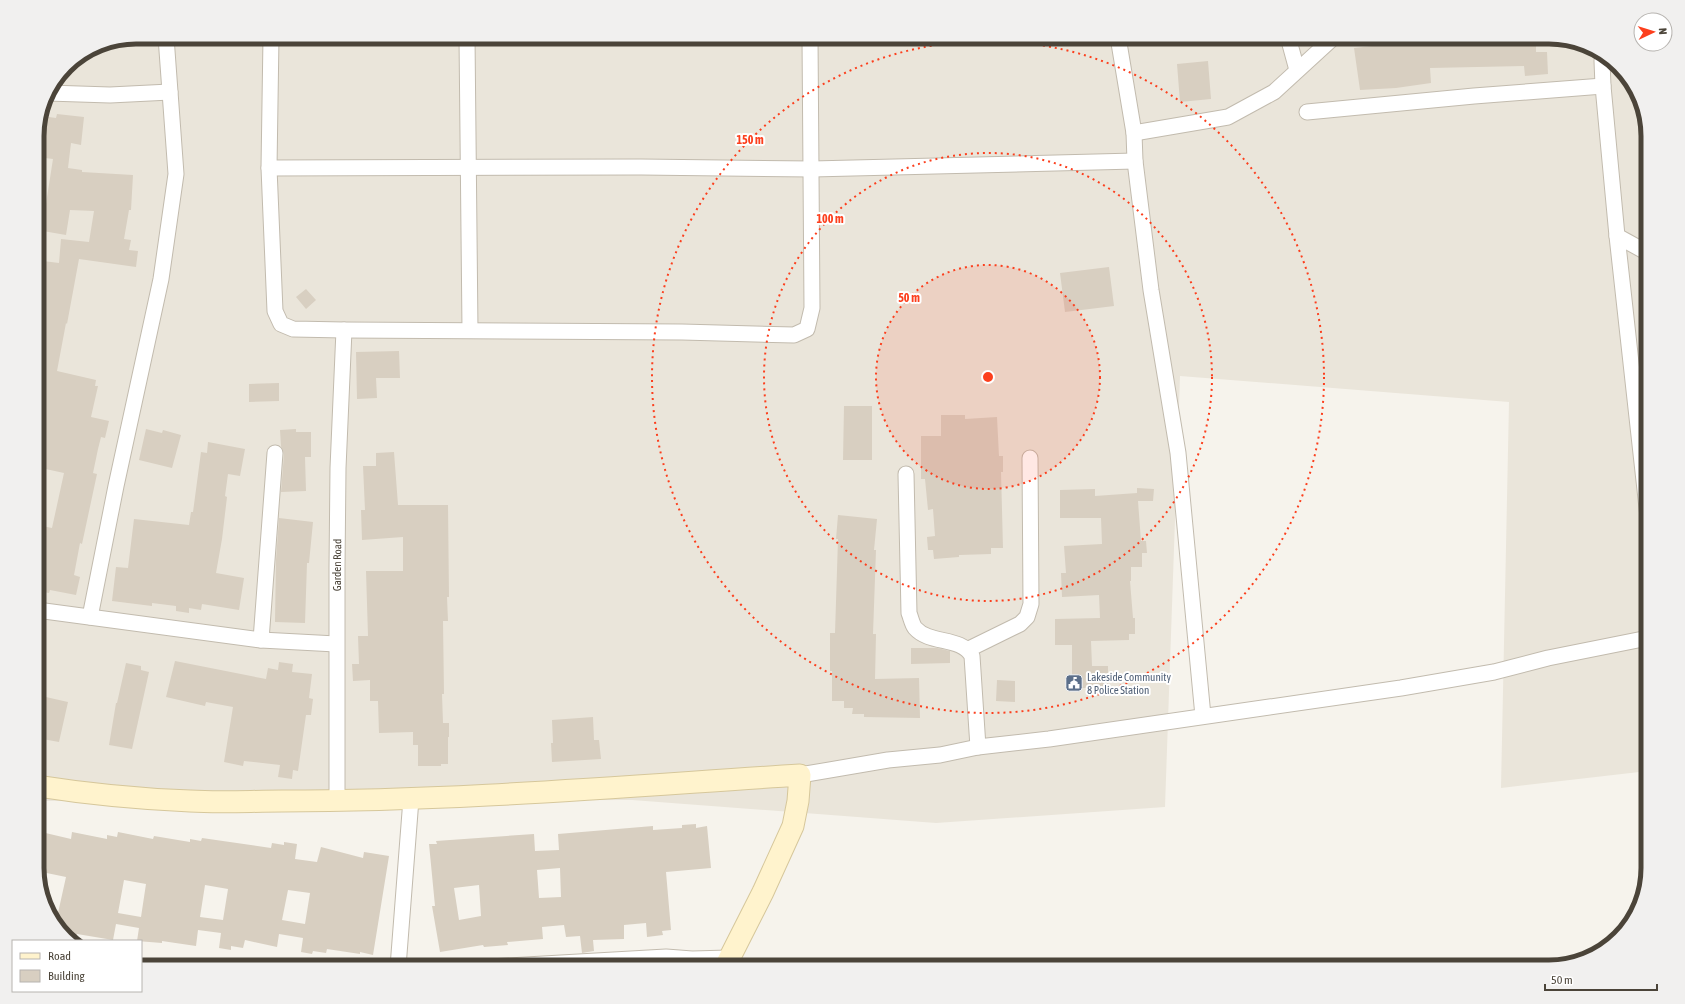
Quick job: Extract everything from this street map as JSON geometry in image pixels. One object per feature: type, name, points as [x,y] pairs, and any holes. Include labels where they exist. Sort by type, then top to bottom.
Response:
[{"type":"street","points":[[90,617],[116,486],[161,279],[176,174],[167,44]]},
{"type":"street","points":[[271,44],[269,168],[275,311],[281,324],[292,329],[794,335],[807,329],[812,308],[810,44]]},
{"type":"street","points":[[467,44],[470,330]]},
{"type":"street","points":[[1119,44],[1134,133],[1135,161],[1151,290],[1178,454],[1203,716]]},
{"type":"street","points":[[1290,44],[1297,70]]},
{"type":"street","points":[[1134,133],[1228,117],[1274,92],[1326,44]]},
{"type":"street","points":[[1602,61],[1617,236],[1641,454]]},
{"type":"street","points":[[1307,112],[1474,96],[1603,86]]},
{"type":"street","points":[[55,92],[110,95],[170,92]]},
{"type":"street","points":[[269,168],[641,167],[812,169],[1135,161]]},
{"type":"street","points":[[1617,236],[1641,249]]},
{"type":"street","name":"Garden Road","points":[[337,801],[336,644],[338,476],[344,330]]},
{"type":"street","points":[[261,640],[275,453]]},
{"type":"street","points":[[969,650],[1020,624],[1027,617],[1031,604],[1030,458]]},
{"type":"street","points":[[906,474],[910,613],[912,622],[915,628],[924,634],[963,645],[969,650],[972,656],[973,664],[978,747]]},
{"type":"street","points":[[44,611],[261,640],[336,644]]},
{"type":"street","points":[[44,787],[80,793],[177,801],[337,801],[411,799],[800,775],[888,760],[940,755],[978,747],[1071,736],[1203,716],[1300,704],[1494,672],[1548,658],[1641,639]]},
{"type":"street","points":[[729,960],[763,892],[793,826],[798,801],[800,775]]},
{"type":"street","points":[[399,960],[411,799]]},
{"type":"street","points":[[613,960],[666,957],[701,960]]},
{"type":"shaded area","points":[[136,44],[1549,44],[1573,47],[1595,56],[1614,71],[1622,80],[1629,90],[1636,106],[1641,130],[1641,772],[1501,788],[1509,402],[1180,376],[1165,807],[936,823],[632,800],[44,801],[44,130],[47,112],[53,95],[67,75],[85,59],[112,47]]},
{"type":"building","points":[[1390,44],[1536,44],[1536,52],[1547,52],[1548,74],[1525,76],[1524,66],[1430,68],[1431,83],[1396,88],[1360,90],[1354,48]]},
{"type":"building","points":[[1208,61],[1211,99],[1180,102],[1177,64]]},
{"type":"building","points":[[57,114],[84,117],[81,145],[71,143],[68,168],[82,170],[82,172],[133,175],[131,210],[129,210],[124,239],[131,240],[129,250],[138,251],[136,267],[79,259],[57,371],[96,380],[95,386],[98,386],[91,417],[109,421],[105,438],[101,437],[93,473],[97,474],[82,544],[80,543],[74,575],[80,577],[76,595],[50,590],[49,593],[44,592],[44,526],[52,528],[64,473],[44,469],[44,455],[46,446],[44,446],[44,261],[59,263],[61,239],[89,242],[94,211],[70,210],[66,235],[44,231],[44,210],[53,159],[44,158],[44,130],[46,117],[56,118]]},
{"type":"building","points":[[1109,267],[1114,306],[1065,312],[1060,273]]},
{"type":"building","points":[[306,289],[316,300],[306,309],[296,297]]},
{"type":"building","points":[[399,351],[400,378],[376,378],[377,398],[357,399],[356,352]]},
{"type":"building","points":[[279,383],[279,401],[249,402],[249,384]]},
{"type":"building","points":[[844,406],[872,406],[872,460],[843,460]]},
{"type":"building","points":[[941,415],[965,415],[965,419],[997,417],[999,456],[1003,456],[1003,472],[1001,472],[1003,548],[991,548],[991,554],[959,555],[959,557],[934,559],[933,550],[928,550],[927,537],[935,536],[933,509],[928,510],[925,479],[921,479],[921,436],[941,436]]},
{"type":"building","points":[[146,429],[162,433],[163,430],[181,435],[172,468],[139,460]]},
{"type":"building","points":[[296,429],[296,432],[311,432],[311,457],[305,457],[306,491],[281,492],[284,454],[281,446],[280,430]]},
{"type":"building","points":[[208,442],[245,449],[240,476],[228,474],[222,539],[216,573],[244,578],[239,610],[202,604],[201,610],[189,608],[189,613],[176,611],[176,606],[152,603],[152,606],[112,601],[116,567],[128,568],[134,519],[189,525],[191,512],[193,512],[201,452],[207,453]]},
{"type":"building","points":[[394,452],[398,505],[448,505],[449,597],[447,597],[448,621],[443,621],[444,694],[442,694],[443,723],[449,723],[449,737],[448,764],[441,764],[441,766],[418,766],[418,745],[413,745],[413,732],[379,733],[378,701],[370,701],[370,680],[353,681],[352,664],[359,664],[358,636],[368,636],[366,571],[403,571],[403,537],[362,540],[361,510],[365,510],[363,466],[376,466],[376,453]]},
{"type":"building","points":[[1137,488],[1154,489],[1153,501],[1138,501],[1141,541],[1146,541],[1147,553],[1142,553],[1142,567],[1131,567],[1130,581],[1133,618],[1135,618],[1135,634],[1129,634],[1129,640],[1091,641],[1092,666],[1108,666],[1108,696],[1087,696],[1087,688],[1072,688],[1072,645],[1055,645],[1055,619],[1100,618],[1099,595],[1062,597],[1061,573],[1066,573],[1064,546],[1102,544],[1101,518],[1060,518],[1060,490],[1095,489],[1095,496],[1137,493]]},
{"type":"building","points":[[838,515],[877,519],[874,550],[876,550],[873,634],[876,634],[875,679],[919,678],[920,718],[864,717],[864,714],[852,714],[853,708],[844,708],[844,701],[832,701],[830,633],[835,633],[838,539],[836,539]]},
{"type":"building","points":[[279,518],[313,522],[309,563],[307,563],[305,623],[275,622],[276,560]]},
{"type":"building","points":[[911,648],[937,648],[950,651],[950,663],[911,664]]},
{"type":"building","points":[[175,661],[266,679],[268,668],[278,670],[279,662],[293,664],[292,672],[312,674],[309,698],[313,699],[311,715],[306,715],[298,771],[293,770],[292,779],[278,777],[280,765],[244,761],[243,766],[224,762],[233,707],[206,702],[205,706],[166,697]]},
{"type":"building","points":[[126,663],[141,666],[141,670],[149,672],[132,749],[109,745],[116,703]]},
{"type":"building","points":[[997,680],[1015,681],[1015,702],[996,701]]},
{"type":"building","points":[[44,697],[68,702],[59,742],[44,739]]},
{"type":"building","points":[[593,717],[594,740],[599,740],[601,759],[552,762],[552,720]]},
{"type":"building","points":[[696,824],[696,828],[707,826],[711,868],[666,872],[671,930],[662,931],[663,935],[647,937],[646,923],[624,925],[624,939],[593,940],[594,951],[582,953],[580,936],[566,937],[564,925],[542,927],[543,939],[507,942],[508,945],[484,947],[483,945],[440,952],[432,906],[435,906],[429,844],[437,844],[436,841],[534,834],[535,851],[559,850],[558,834],[653,826],[653,830],[682,828],[682,825]],"holes":[[[560,868],[561,897],[539,898],[537,870]],[[479,885],[481,916],[459,920],[454,888]]]},
{"type":"building","points":[[72,832],[107,839],[107,835],[117,837],[118,832],[153,839],[154,836],[190,842],[190,839],[201,841],[202,838],[271,848],[272,843],[284,845],[284,842],[297,844],[295,859],[317,862],[321,847],[363,858],[364,852],[389,856],[373,955],[360,952],[360,954],[327,949],[326,953],[313,951],[312,954],[301,952],[303,938],[279,934],[277,947],[245,940],[243,948],[231,946],[231,950],[219,948],[221,933],[198,930],[196,946],[162,941],[162,943],[142,941],[142,940],[137,940],[139,928],[116,924],[113,940],[77,934],[76,938],[67,929],[55,912],[58,913],[66,877],[44,872],[44,833],[71,839]],"holes":[[[124,880],[146,884],[141,917],[118,913]],[[205,885],[228,889],[223,920],[200,917]],[[288,890],[310,893],[305,924],[282,920]]]},
{"type":"place","name":"Lakeside Community 8 Police Station","points":[[1074,683]]}]
